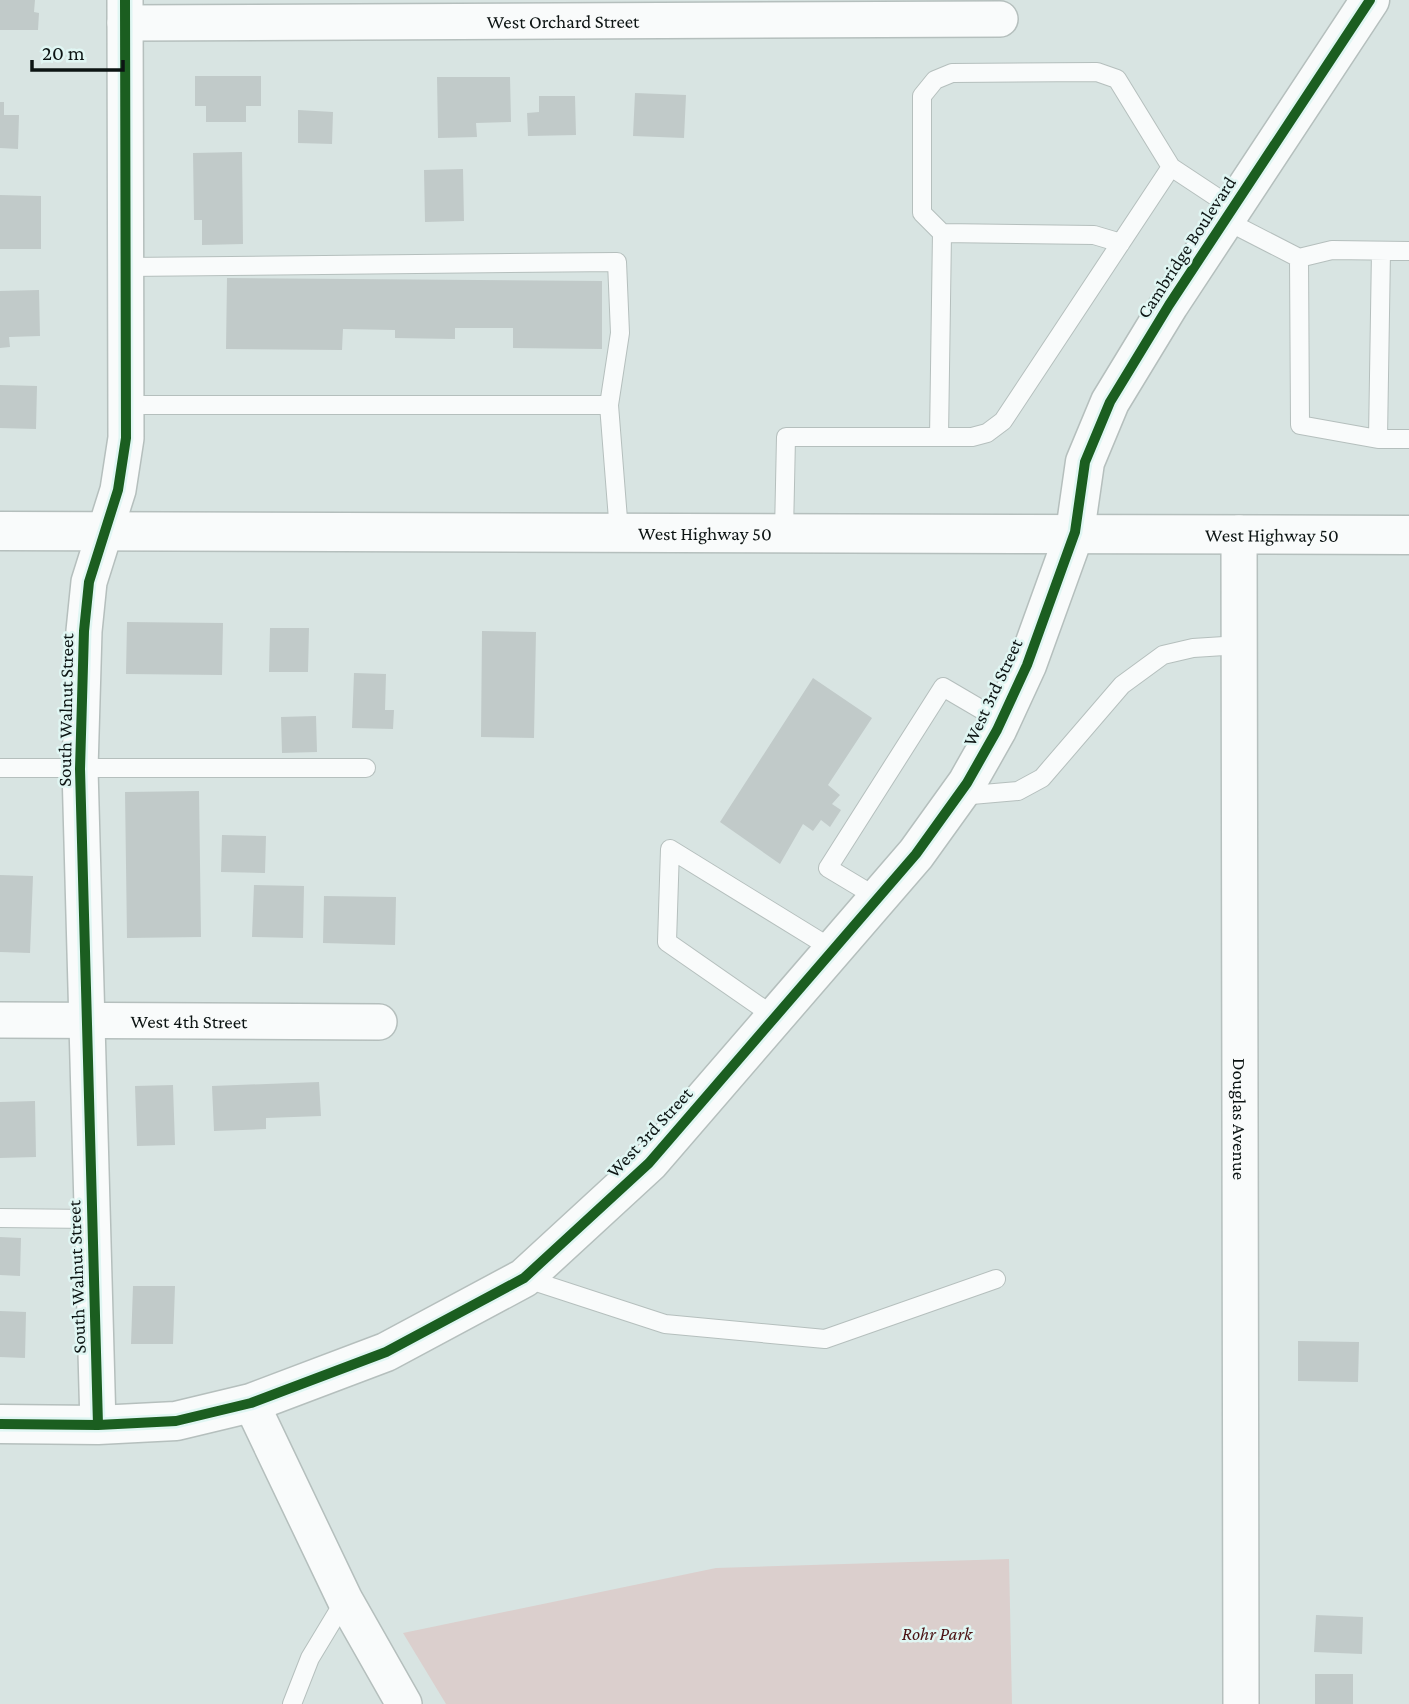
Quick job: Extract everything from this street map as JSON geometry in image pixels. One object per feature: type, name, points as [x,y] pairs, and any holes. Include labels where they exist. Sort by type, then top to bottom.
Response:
[{"type":"street","name":"Cambridge Boulevard","points":[[1075,532],[1085,462],[1110,401],[1370,0]]},
{"type":"street","name":"West Orchard Street","points":[[125,11],[1000,19]]},
{"type":"street","name":"South Walnut Street","points":[[98,1425],[80,769],[84,631],[89,582],[118,490],[125,438],[125,11]]},
{"type":"street","name":"West Highway 50","points":[[0,531],[1409,535]]},
{"type":"street","name":"West 3rd Street","points":[[0,1424],[98,1425],[176,1421],[251,1403],[386,1352],[524,1278],[649,1163],[916,854],[957,797],[1002,721],[1027,664],[1075,532]]},
{"type":"street","name":"Douglas Avenue","points":[[1239,533],[1241,1704]]},
{"type":"street","name":"West 4th Street","points":[[0,1020],[379,1022]]},
{"type":"street","points":[[251,1403],[345,1600],[404,1704]]},
{"type":"lane","points":[[1121,243],[1094,235],[942,233],[922,213],[922,96],[935,80],[951,73],[1097,72],[1117,79],[1171,167],[1229,214],[1299,258],[1332,250],[1409,251]]},
{"type":"lane","points":[[784,532],[786,437],[972,437],[987,433],[1003,421],[1171,167]]},
{"type":"lane","points":[[939,437],[942,233]]},
{"type":"lane","points":[[1378,439],[1381,251]]},
{"type":"lane","points":[[1299,258],[1300,425],[1378,439],[1409,439]]},
{"type":"lane","points":[[125,267],[617,262],[620,333],[610,405],[619,532]]},
{"type":"lane","points":[[125,405],[610,405]]},
{"type":"lane","points":[[957,797],[1018,791],[1042,778],[1122,685],[1163,656],[1193,648],[1240,645]]},
{"type":"lane","points":[[878,898],[828,868],[943,687],[1002,721]]},
{"type":"lane","points":[[0,768],[366,768]]},
{"type":"lane","points":[[775,1017],[667,942],[670,849],[834,950]]},
{"type":"lane","points":[[0,1218],[91,1219]]},
{"type":"lane","points":[[524,1278],[664,1324],[825,1339],[996,1279]]},
{"type":"lane","points":[[289,1702],[310,1658],[345,1600]]},
{"type":"green space","name":"Rohr Park","points":[[1009,1559],[1012,1704],[446,1704],[403,1633],[716,1568]]},
{"type":"building","points":[[0,0],[35,0],[34,12],[39,13],[38,30],[0,30]]},
{"type":"building","points":[[195,76],[261,76],[261,106],[246,106],[246,122],[206,122],[206,106],[195,106]]},
{"type":"building","points":[[437,77],[510,77],[511,122],[476,123],[477,137],[438,138]]},
{"type":"building","points":[[635,93],[686,95],[684,138],[633,136]]},
{"type":"building","points":[[539,96],[575,96],[576,135],[528,136],[527,113],[539,112]]},
{"type":"building","points":[[0,102],[4,102],[4,115],[19,115],[18,149],[0,148]]},
{"type":"building","points":[[298,110],[333,112],[332,144],[298,143]]},
{"type":"building","points":[[242,152],[243,244],[202,245],[202,220],[194,220],[193,153]]},
{"type":"building","points":[[463,169],[464,221],[425,222],[424,170]]},
{"type":"building","points":[[0,195],[41,196],[41,249],[0,249]]},
{"type":"building","points":[[227,278],[602,281],[602,349],[513,348],[513,328],[455,328],[455,339],[395,338],[395,330],[343,329],[342,350],[226,349]]},
{"type":"building","points":[[39,290],[40,336],[9,337],[10,347],[0,348],[0,291]]},
{"type":"building","points":[[0,385],[37,386],[36,429],[0,428]]},
{"type":"building","points":[[127,622],[223,623],[222,675],[126,674]]},
{"type":"building","points":[[270,628],[309,628],[308,672],[269,672]]},
{"type":"building","points":[[482,631],[536,632],[534,738],[481,737]]},
{"type":"building","points":[[354,673],[386,674],[385,710],[394,710],[393,729],[352,728]]},
{"type":"building","points":[[813,678],[872,718],[828,785],[840,795],[832,804],[841,810],[830,827],[821,820],[813,831],[803,824],[780,864],[720,822]]},
{"type":"building","points":[[316,716],[317,752],[282,753],[281,717]]},
{"type":"building","points":[[199,791],[201,937],[127,938],[125,792]]},
{"type":"building","points":[[222,835],[266,836],[265,873],[221,872]]},
{"type":"building","points":[[0,875],[33,876],[30,953],[0,952]]},
{"type":"building","points":[[254,885],[304,886],[303,938],[252,937]]},
{"type":"building","points":[[324,896],[396,897],[395,945],[323,943]]},
{"type":"building","points":[[319,1082],[321,1116],[266,1118],[266,1129],[214,1131],[212,1086]]},
{"type":"building","points":[[173,1085],[175,1145],[137,1146],[135,1086]]},
{"type":"building","points":[[35,1101],[36,1157],[0,1158],[0,1102]]},
{"type":"building","points":[[0,1237],[21,1238],[20,1276],[0,1275]]},
{"type":"building","points":[[133,1286],[175,1286],[173,1344],[131,1344]]},
{"type":"building","points":[[0,1311],[26,1312],[25,1358],[0,1357]]},
{"type":"building","points":[[1298,1341],[1359,1342],[1358,1382],[1298,1381]]},
{"type":"building","points":[[1316,1615],[1363,1617],[1362,1654],[1314,1652]]},
{"type":"building","points":[[1315,1674],[1353,1674],[1353,1704],[1315,1704]]},
{"type":"cycle path","points":[[98,1425],[80,769],[84,631],[89,582],[118,490],[126,438],[125,0]]},
{"type":"cycle path","points":[[0,1424],[98,1425],[176,1421],[251,1403],[386,1352],[524,1278],[649,1163],[916,854],[967,783],[997,730],[1027,665],[1075,532],[1085,462],[1110,402],[1169,305],[1370,0]]}]
